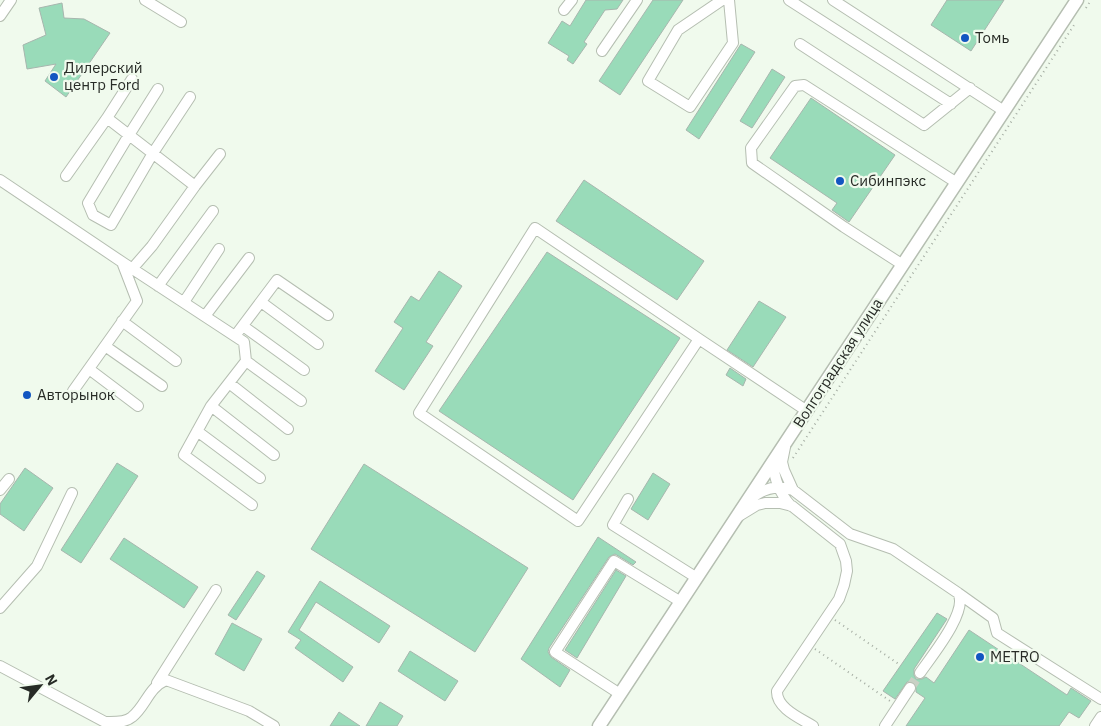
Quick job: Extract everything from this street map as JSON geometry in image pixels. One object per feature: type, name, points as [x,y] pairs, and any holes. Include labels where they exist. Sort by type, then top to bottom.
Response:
[{"type":"main road","name":"Волгоградская улица","points":[[599,726],[1004,111],[1081,4]]},
{"type":"lane","points":[[0,16],[10,0]]},
{"type":"lane","points":[[144,0],[181,22]]},
{"type":"lane","points":[[564,10],[572,0]]},
{"type":"lane","points":[[602,51],[637,0]]},
{"type":"lane","points":[[722,0],[678,30],[648,81],[690,107],[733,43],[729,0]]},
{"type":"lane","points":[[790,0],[951,104]]},
{"type":"lane","points":[[832,0],[1004,111]]},
{"type":"lane","points":[[800,44],[924,125],[970,88]]},
{"type":"lane","points":[[66,176],[132,79]]},
{"type":"lane","points":[[903,265],[844,227],[752,163],[751,148],[795,86],[804,85],[956,183]]},
{"type":"lane","points":[[158,89],[88,203],[93,215],[111,225],[153,153],[190,97]]},
{"type":"lane","points":[[107,118],[195,186]]},
{"type":"lane","points":[[132,269],[152,246],[220,154]]},
{"type":"lane","points":[[0,180],[244,342],[246,361],[212,406],[184,455],[252,505]]},
{"type":"lane","points":[[158,286],[213,211]]},
{"type":"lane","points":[[698,339],[578,521],[419,413],[535,228],[807,411]]},
{"type":"lane","points":[[184,302],[219,249]]},
{"type":"lane","points":[[206,316],[249,258]]},
{"type":"lane","points":[[73,391],[137,301],[122,262]]},
{"type":"lane","points":[[235,336],[277,280],[328,316]]},
{"type":"lane","points":[[261,302],[318,344]]},
{"type":"lane","points":[[122,321],[176,361]]},
{"type":"lane","points":[[243,326],[304,370]]},
{"type":"lane","points":[[105,346],[162,386]]},
{"type":"lane","points":[[246,361],[301,401]]},
{"type":"lane","points":[[88,368],[138,406]]},
{"type":"lane","points":[[229,383],[288,430]]},
{"type":"lane","points":[[212,406],[274,455]]},
{"type":"lane","points":[[197,431],[260,478]]},
{"type":"lane","points":[[786,443],[782,462],[787,479],[793,490],[850,534],[892,548],[993,618],[997,633],[1101,699]]},
{"type":"lane","points":[[773,462],[776,478],[784,496],[792,506],[840,544],[847,572],[839,599],[778,691],[777,696],[783,706],[813,726]]},
{"type":"lane","points":[[0,490],[9,479]]},
{"type":"lane","points":[[746,504],[764,490],[779,487],[793,490]]},
{"type":"lane","points":[[0,608],[37,566],[72,492]]},
{"type":"lane","points":[[628,499],[613,525],[696,578]]},
{"type":"lane","points":[[736,518],[746,511],[765,503],[780,502],[792,506]]},
{"type":"lane","points":[[620,694],[555,652],[614,561],[681,602]]},
{"type":"lane","points":[[0,666],[105,722],[119,722],[131,718],[157,684],[216,590]]},
{"type":"lane","points":[[920,673],[957,618],[961,598],[958,593]]},
{"type":"lane","points":[[157,684],[166,680],[249,711],[274,726]]},
{"type":"lane","points":[[886,726],[910,688]]},
{"type":"lane","points":[[1096,726],[1101,717]]},
{"type":"path","points":[[1081,4],[1091,0]]},
{"type":"path","points":[[790,463],[1080,17]]},
{"type":"path","points":[[828,615],[900,665]]},
{"type":"path","points":[[808,644],[898,707]]},
{"type":"building","points":[[586,0],[623,0],[617,9],[605,10],[584,42],[587,44],[573,64],[567,60],[569,56],[548,43],[562,21],[570,26]]},
{"type":"building","points":[[653,0],[683,0],[620,95],[599,81]]},
{"type":"building","name":"Томь","points":[[947,0],[1004,0],[971,51],[931,25]]},
{"type":"building","points":[[62,3],[64,18],[84,19],[110,33],[66,97],[45,81],[56,64],[27,69],[23,45],[46,35],[39,8]]},
{"type":"building","points":[[741,44],[755,52],[699,139],[686,130]]},
{"type":"building","points":[[772,69],[785,77],[752,128],[740,121]]},
{"type":"building","name":"Сибинпэкс","points":[[811,98],[895,155],[849,222],[832,210],[837,203],[770,158]]},
{"type":"building","points":[[584,180],[704,261],[677,300],[556,221]]},
{"type":"building","points":[[547,252],[680,338],[573,500],[439,411]]},
{"type":"building","points":[[439,271],[462,286],[426,342],[433,346],[404,390],[375,371],[403,328],[394,322],[411,296],[419,301]]},
{"type":"building","points":[[759,301],[786,317],[753,367],[727,350]]},
{"type":"building","points":[[730,368],[746,379],[743,386],[726,375]]},
{"type":"building","points":[[117,463],[138,476],[81,563],[61,550]]},
{"type":"building","points":[[364,464],[528,568],[475,652],[311,549]]},
{"type":"building","points":[[25,468],[53,488],[24,531],[0,514],[0,504]]},
{"type":"building","points":[[653,473],[670,484],[648,520],[631,509]]},
{"type":"building","points":[[598,537],[636,562],[633,565],[615,554],[609,557],[549,648],[548,652],[551,657],[570,670],[560,687],[521,659]]},
{"type":"building","points":[[124,538],[198,587],[184,608],[110,559]]},
{"type":"building","points":[[616,570],[626,576],[577,658],[565,650]]},
{"type":"building","points":[[257,571],[265,576],[236,620],[228,615]]},
{"type":"building","points":[[320,581],[390,626],[379,643],[316,602],[299,630],[353,667],[343,682],[295,648],[301,640],[288,632]]},
{"type":"building","name":"METRO","points":[[937,613],[947,619],[914,669],[916,679],[926,677],[934,683],[969,630],[1067,695],[1071,688],[1091,701],[1079,718],[1069,712],[1059,726],[906,726],[925,698],[916,692],[916,685],[911,681],[907,682],[895,699],[883,691]]},
{"type":"building","points":[[232,623],[262,639],[244,671],[215,654]]},
{"type":"building","points":[[410,651],[458,681],[445,701],[398,671]]},
{"type":"building","points":[[380,702],[403,716],[397,726],[366,726]]},
{"type":"building","points":[[339,712],[360,726],[330,726]]},
{"type":"tunnel","points":[[910,688],[920,673]]},
{"type":"place","name":"Томь","points":[[965,38]]},
{"type":"place","name":"Дилерский центр Ford","points":[[54,77]]},
{"type":"place","name":"Сибинпэкс","points":[[840,181]]},
{"type":"place","name":"Авторынок","points":[[27,395]]},
{"type":"place","name":"METRO","points":[[980,657]]}]
